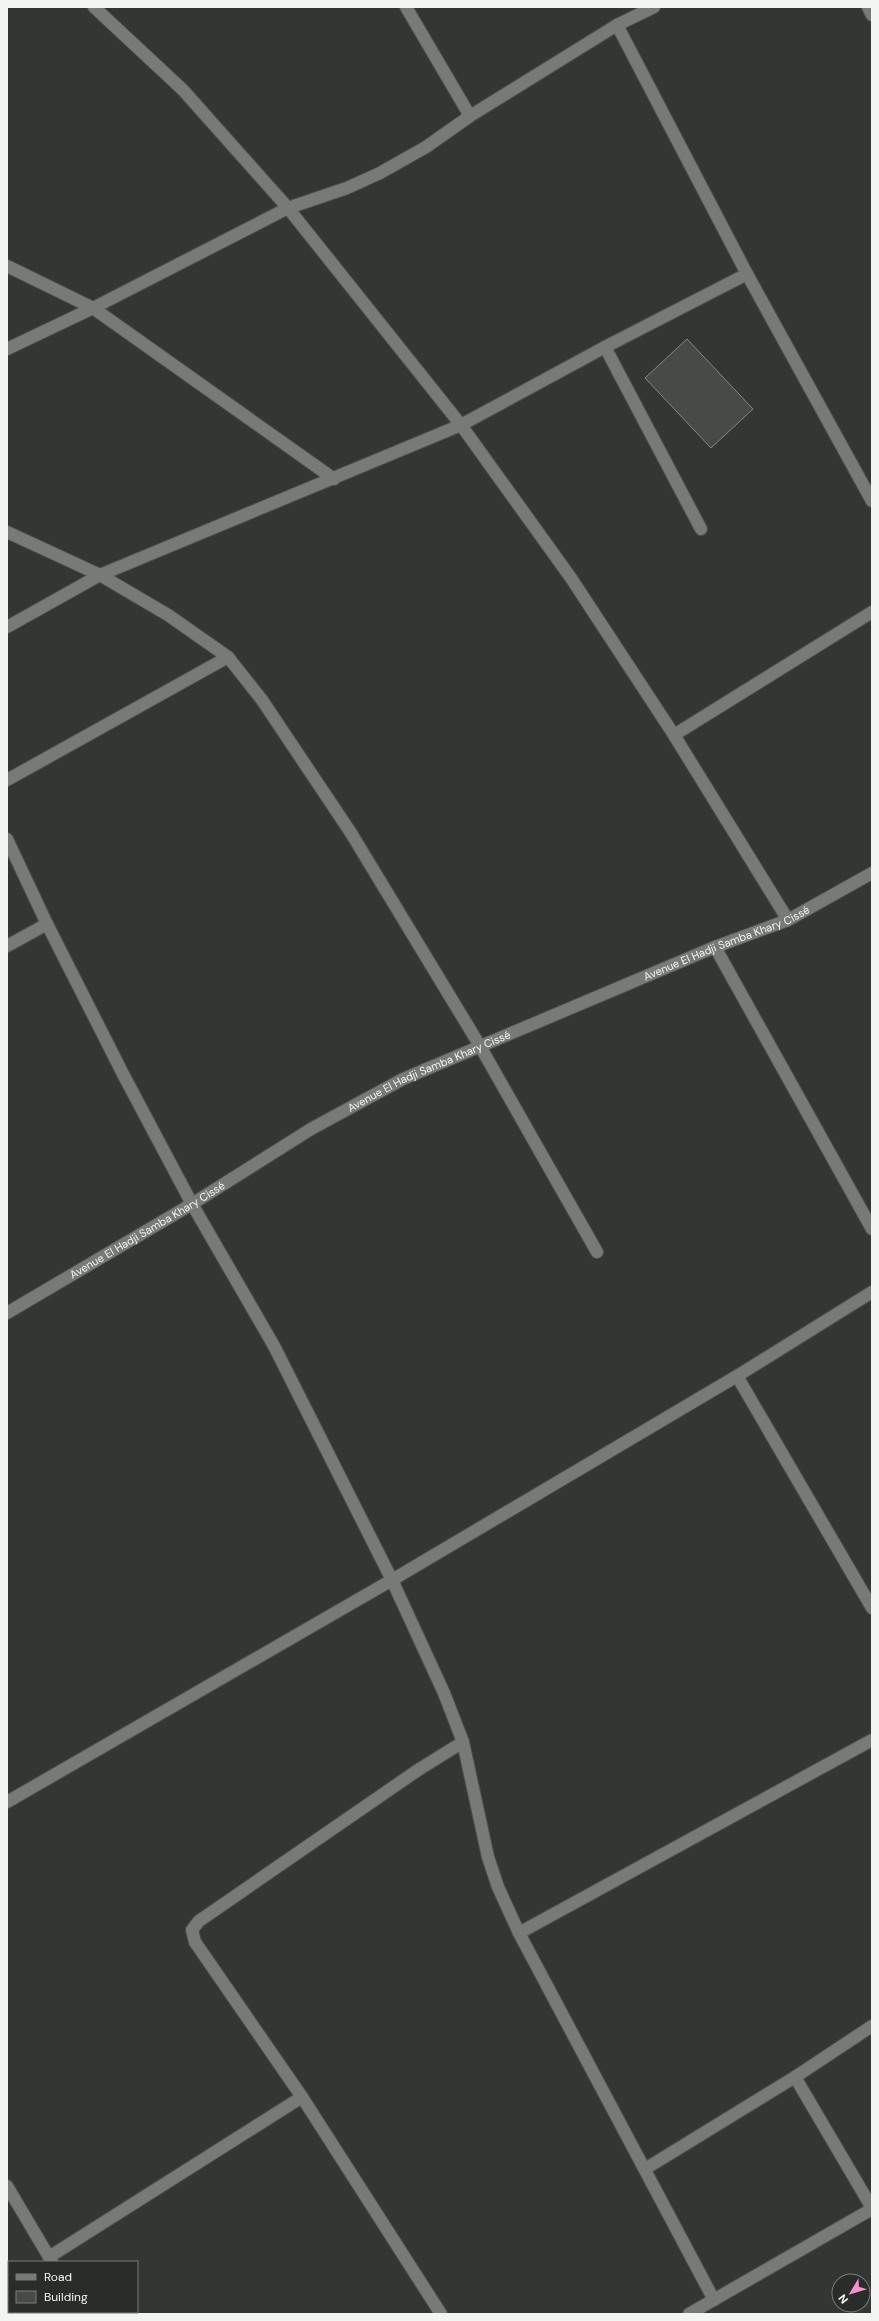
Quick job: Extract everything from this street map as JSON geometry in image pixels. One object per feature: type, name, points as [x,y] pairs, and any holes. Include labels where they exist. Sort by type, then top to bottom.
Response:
[{"type":"street","points":[[94,7],[183,90],[288,208],[461,425],[570,578],[674,735],[788,920]]},
{"type":"street","points":[[406,7],[470,116]]},
{"type":"street","points":[[7,349],[92,308],[288,208],[348,188],[380,173],[426,147],[470,116],[617,25],[654,7]]},
{"type":"street","points":[[868,7],[872,15]]},
{"type":"street","points":[[617,25],[747,274],[872,501]]},
{"type":"street","points":[[7,266],[92,308],[334,479]]},
{"type":"street","points":[[7,627],[100,576],[461,425],[605,347],[747,274]]},
{"type":"street","points":[[605,347],[701,529]]},
{"type":"street","points":[[7,532],[100,576],[168,615],[228,657],[262,700],[351,833],[480,1046],[597,1252]]},
{"type":"street","points":[[674,735],[872,612]]},
{"type":"street","points":[[7,780],[228,657]]},
{"type":"street","points":[[7,839],[47,924],[192,1204],[285,1367],[392,1580],[444,1693],[463,1742],[488,1857],[498,1887],[519,1933],[714,2300]]},
{"type":"street","name":"Avenue El Hadji Samba Khary Cissé","points":[[7,1313],[192,1204],[311,1129],[403,1079],[715,947],[788,920],[872,873]]},
{"type":"street","points":[[7,946],[47,924]]},
{"type":"street","points":[[715,947],[872,1228]]},
{"type":"street","points":[[7,1802],[392,1580],[737,1376],[872,1292]]},
{"type":"street","points":[[737,1376],[872,1608]]},
{"type":"street","points":[[519,1933],[872,1740]]},
{"type":"street","points":[[441,2314],[302,2097],[195,1942],[192,1930],[199,1920],[418,1770],[463,1742]]},
{"type":"street","points":[[645,2169],[795,2077],[872,2026]]},
{"type":"street","points":[[689,2314],[872,2208],[795,2077]]},
{"type":"street","points":[[7,2186],[50,2259],[302,2097]]},
{"type":"building","points":[[687,339],[753,409],[711,448],[645,378]]}]
